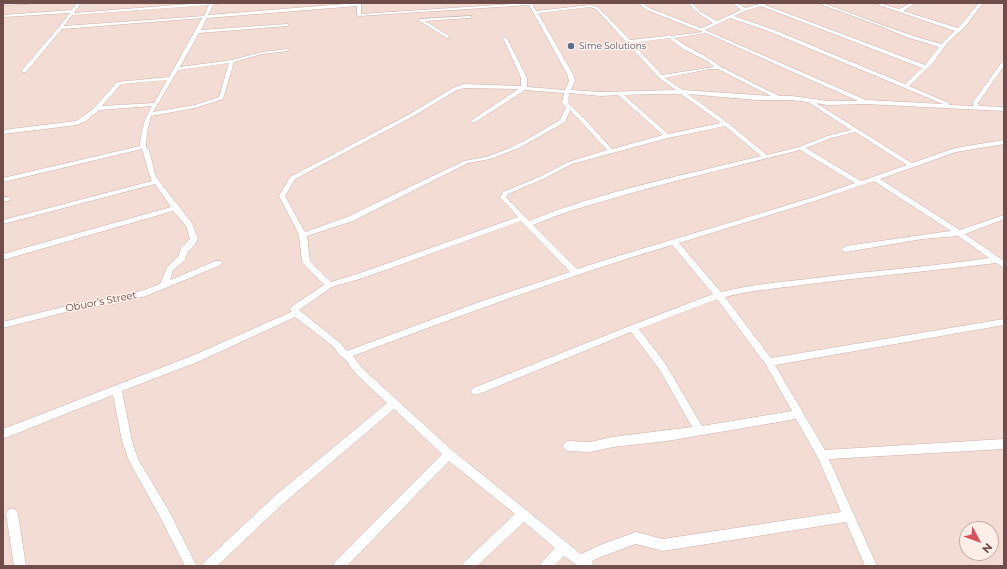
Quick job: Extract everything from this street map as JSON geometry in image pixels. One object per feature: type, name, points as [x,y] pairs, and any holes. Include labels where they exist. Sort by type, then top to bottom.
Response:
[{"type":"street","points":[[3,4],[27,3]]},
{"type":"street","points":[[24,72],[61,28],[79,3]]},
{"type":"street","points":[[164,285],[170,268],[182,258],[184,250],[194,239],[189,225],[153,177],[146,150],[143,147],[144,132],[149,115],[198,32],[212,3]]},
{"type":"street","points":[[3,16],[218,3]]},
{"type":"street","points":[[640,3],[648,9],[709,32],[866,102]]},
{"type":"street","points":[[690,3],[700,13],[715,22]]},
{"type":"street","points":[[734,3],[744,10]]},
{"type":"street","points":[[701,30],[715,22],[732,17],[744,10],[768,3]]},
{"type":"street","points":[[819,3],[885,26],[908,36],[942,46]]},
{"type":"street","points":[[875,3],[958,30]]},
{"type":"street","points":[[899,11],[914,3]]},
{"type":"street","points":[[906,86],[925,67],[942,46],[964,25],[981,3]]},
{"type":"street","points":[[61,28],[359,4],[359,15],[531,4],[570,74],[572,81],[567,92],[566,103],[568,107],[580,117],[611,151]]},
{"type":"street","points":[[762,5],[925,67]]},
{"type":"street","points":[[535,12],[594,6],[661,78],[726,124],[765,156]]},
{"type":"street","points":[[447,37],[420,20],[469,17]]},
{"type":"street","points":[[732,17],[770,30],[906,86],[949,106]]},
{"type":"street","points":[[198,32],[287,25]]},
{"type":"street","points":[[628,42],[709,32]]},
{"type":"street","points":[[669,36],[684,48],[711,61],[719,68],[779,98]]},
{"type":"street","points":[[505,38],[524,78],[524,88]]},
{"type":"street","points":[[176,69],[232,61],[262,53],[288,50]]},
{"type":"street","points":[[149,115],[194,107],[221,98],[232,61]]},
{"type":"street","points":[[976,107],[975,103],[1004,63]]},
{"type":"street","points":[[661,78],[709,68],[719,68]]},
{"type":"street","points":[[3,132],[78,123],[86,120],[99,108],[119,83],[171,78]]},
{"type":"street","points":[[329,284],[306,262],[303,235],[282,196],[292,178],[408,117],[455,89],[463,86],[524,88],[601,94],[682,92],[757,98],[779,98],[828,103],[866,102],[1004,109]]},
{"type":"street","points":[[474,121],[524,88]]},
{"type":"street","points":[[619,93],[667,136]]},
{"type":"street","points":[[808,101],[857,130],[911,165]]},
{"type":"street","points":[[99,108],[156,104]]},
{"type":"street","points":[[303,235],[350,219],[466,162],[476,159],[486,159],[540,134],[563,121],[568,107]]},
{"type":"street","points":[[575,272],[559,254],[542,240],[505,200],[503,197],[505,193],[541,178],[570,163],[667,136],[726,124]]},
{"type":"street","points":[[849,516],[663,545],[636,538],[600,551],[584,564],[449,454],[360,372],[347,354],[343,353],[337,345],[296,313],[294,309],[329,284],[363,275],[525,221],[587,203],[765,156],[801,148],[829,137],[857,130]]},
{"type":"street","points":[[347,354],[412,329],[575,272],[776,212],[955,150],[1004,142]]},
{"type":"street","points":[[3,180],[143,147]]},
{"type":"street","points":[[801,148],[860,183]]},
{"type":"street","points":[[874,178],[959,233],[1004,265]]},
{"type":"street","points":[[3,222],[156,182]]},
{"type":"street","points":[[3,257],[175,208]]},
{"type":"street","points":[[846,249],[922,237],[959,233],[1004,217]]},
{"type":"street","points":[[674,242],[719,295],[769,362],[822,455],[871,566]]},
{"type":"street","points":[[476,391],[719,295],[746,289],[868,274],[931,269],[997,260]]},
{"type":"street","name":"Obuor’s Street","points":[[3,325],[78,306],[114,301],[146,292],[218,262]]},
{"type":"street","points":[[3,434],[197,358],[296,313]]},
{"type":"street","points":[[769,362],[1004,322]]},
{"type":"street","points":[[633,328],[662,366],[700,431]]},
{"type":"street","points":[[117,389],[127,440],[134,461],[164,513],[191,566]]},
{"type":"street","points":[[208,566],[281,498],[394,403]]},
{"type":"street","points":[[568,446],[590,447],[613,442],[700,431],[799,414]]},
{"type":"street","points":[[822,455],[1004,444]]},
{"type":"street","points":[[340,566],[449,454]]},
{"type":"street","points":[[12,514],[20,566]]},
{"type":"street","points":[[468,566],[524,514]]},
{"type":"street","points":[[546,566],[563,548]]},
{"type":"shaded area","points":[[3,3],[1004,3],[1004,566],[3,566]]},
{"type":"place","name":"Sime Solutions","points":[[571,46]]}]
